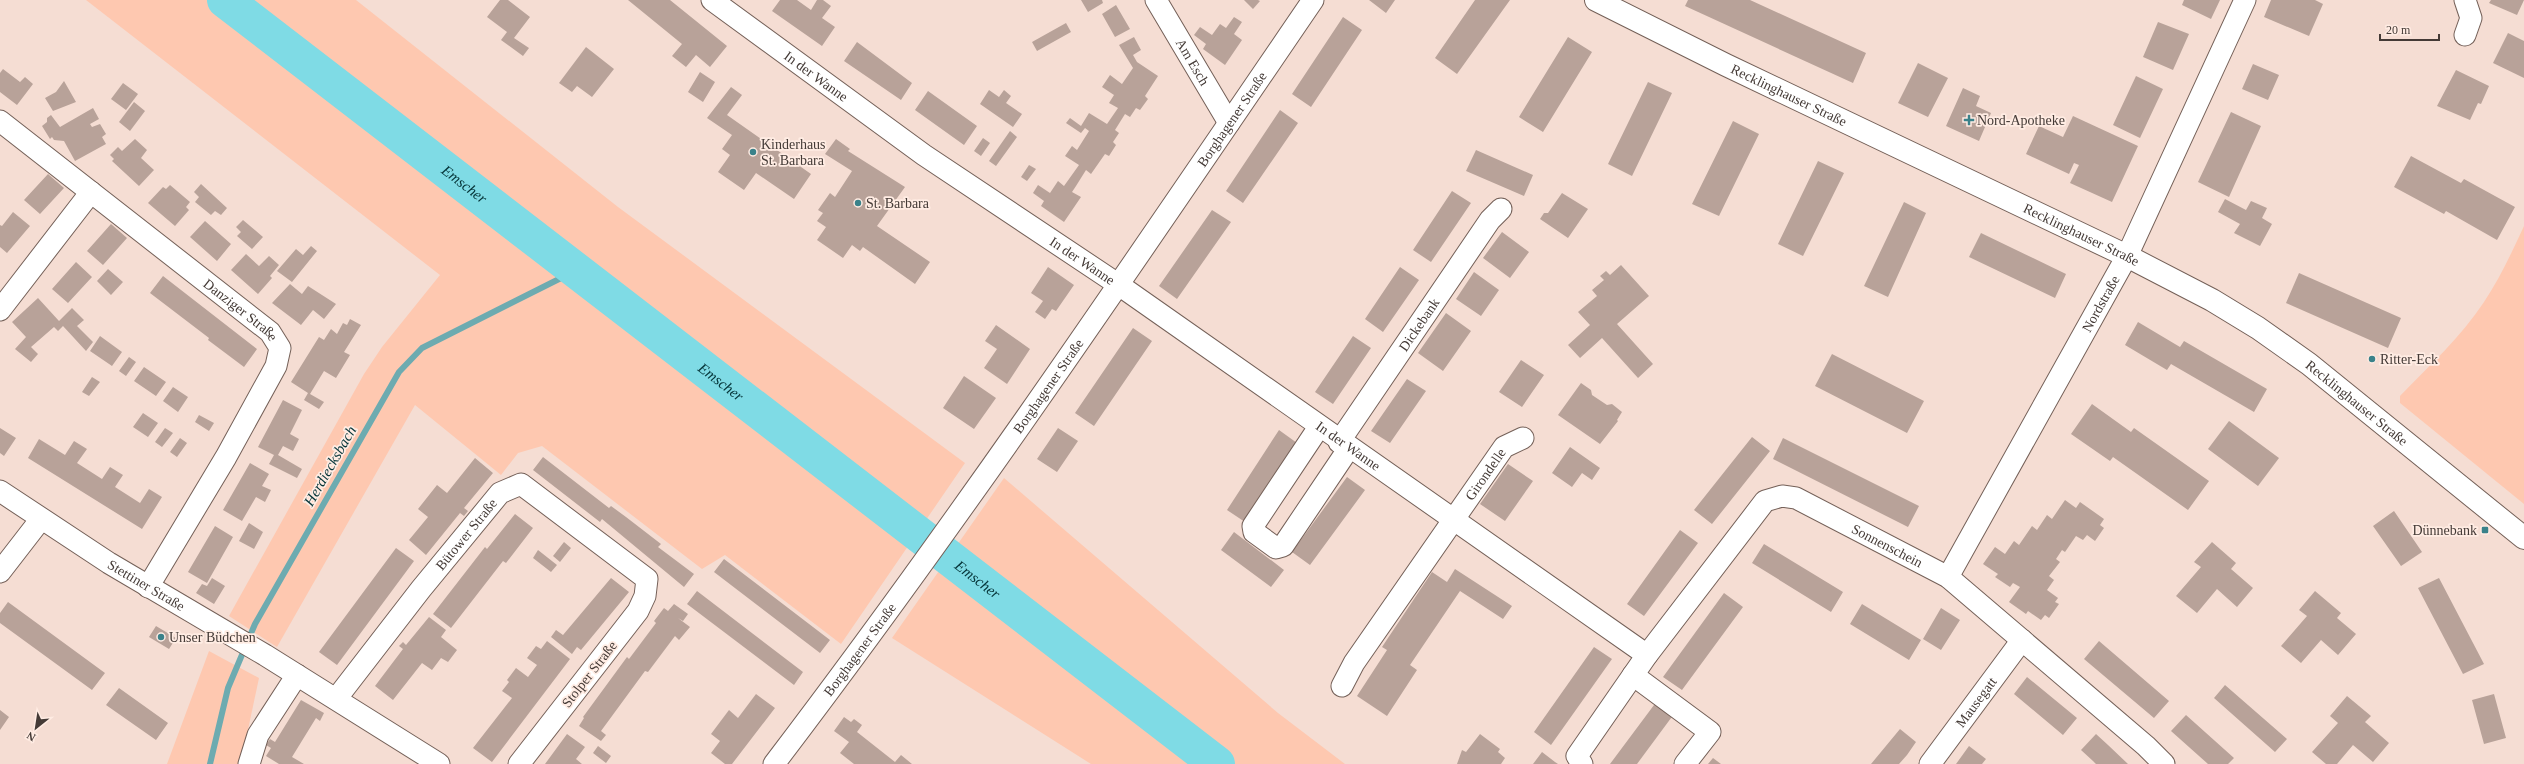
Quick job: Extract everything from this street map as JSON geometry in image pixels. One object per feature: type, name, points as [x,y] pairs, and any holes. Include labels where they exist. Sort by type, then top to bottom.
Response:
[{"type":"street","name":"In der Wanne","points":[[712,0],[924,155],[1119,285],[1344,445],[1454,518],[1647,656]]},
{"type":"street","name":"Am Esch","points":[[1156,0],[1229,123]]},
{"type":"street","name":"Borghagener Straße","points":[[783,761],[960,514],[1119,285],[1313,0]]},
{"type":"street","name":"Recklinghauser Straße","points":[[1596,0],[1726,65],[2127,256],[2212,300],[2258,328],[2315,369],[2524,538]]},
{"type":"street","name":"Nordstraße","points":[[1948,576],[2127,256],[2245,0]]},
{"type":"street","points":[[2465,0],[2471,18],[2465,35]]},
{"type":"street","name":"Danziger Straße","points":[[0,121],[270,332],[280,348],[276,366],[226,457],[148,587]]},
{"type":"street","points":[[0,310],[91,192]]},
{"type":"street","name":"Dickebank","points":[[1319,427],[1253,526],[1254,532],[1264,541],[1276,548],[1283,546],[1344,445],[1490,220],[1501,209]]},
{"type":"street","name":"Girondelle","points":[[1454,518],[1504,447],[1523,438]]},
{"type":"street","name":"Bütower Straße","points":[[336,700],[421,589],[500,493],[521,484],[648,579]]},
{"type":"street","name":"Stettiner Straße","points":[[0,491],[148,587],[259,652],[439,764]]},
{"type":"street","name":"Sonnenschein","points":[[1580,760],[1633,675],[1765,501],[1782,496],[1796,498],[1948,576],[2146,746],[2164,764]]},
{"type":"street","points":[[1342,686],[1354,663],[1454,518]]},
{"type":"street","points":[[0,572],[41,519]]},
{"type":"street","name":"Stolper Straße","points":[[519,764],[638,611],[645,596],[648,579]]},
{"type":"street","name":"Mausegatt","points":[[1930,764],[2022,640]]},
{"type":"street","points":[[249,764],[258,735],[296,675]]},
{"type":"street","points":[[1633,675],[1710,732],[1685,764]]},
{"type":"shaded area","points":[[86,0],[356,0],[618,207],[965,463],[841,644],[725,555],[702,569],[542,446],[518,453],[501,475],[415,405],[277,647],[229,616],[364,374],[382,347],[440,275]]},
{"type":"shaded area","points":[[2524,226],[2524,504],[2400,403],[2400,396],[2444,351],[2475,315],[2501,274]]},
{"type":"shaded area","points":[[1004,478],[1278,713],[1345,764],[1091,764],[892,638]]},
{"type":"shaded area","points":[[209,651],[259,678],[242,758],[239,764],[167,764]]},
{"type":"building","points":[[500,0],[508,0],[530,17],[514,38],[529,48],[523,56],[501,40],[507,32],[487,17]]},
{"type":"building","points":[[628,0],[670,0],[727,46],[710,67],[696,55],[686,67],[672,56],[682,44]]},
{"type":"building","points":[[780,0],[797,0],[811,10],[817,0],[823,0],[831,6],[822,18],[835,27],[822,46],[772,11]]},
{"type":"building","points":[[1081,0],[1102,0],[1103,3],[1088,12]]},
{"type":"building","points":[[1244,0],[1258,0],[1260,1],[1253,9]]},
{"type":"building","points":[[1369,0],[1395,0],[1386,13]]},
{"type":"building","points":[[1475,0],[1510,0],[1457,74],[1435,58]]},
{"type":"building","points":[[1688,0],[1750,0],[1866,53],[1853,83],[1685,6]]},
{"type":"building","points":[[2184,0],[2220,0],[2211,19],[2182,5]]},
{"type":"building","points":[[2271,0],[2315,0],[2323,4],[2309,36],[2264,17]]},
{"type":"building","points":[[2491,0],[2524,0],[2517,15],[2489,3]]},
{"type":"building","points":[[1116,5],[1130,29],[1115,37],[1102,14]]},
{"type":"building","points":[[1234,17],[1242,22],[1234,34],[1242,40],[1225,65],[1203,49],[1206,44],[1194,35],[1200,27],[1212,35],[1220,24],[1226,28]]},
{"type":"building","points":[[1343,17],[1362,30],[1311,107],[1292,94]]},
{"type":"building","points":[[2158,22],[2189,34],[2173,70],[2143,57]]},
{"type":"building","points":[[1066,23],[1071,32],[1037,51],[1032,42]]},
{"type":"building","points":[[2508,33],[2524,41],[2524,78],[2493,63]]},
{"type":"building","points":[[1134,37],[1141,50],[1133,55],[1137,62],[1158,76],[1145,96],[1148,99],[1140,110],[1136,108],[1130,117],[1125,114],[1115,130],[1119,133],[1113,142],[1116,145],[1109,156],[1105,154],[1091,174],[1086,170],[1072,192],[1081,197],[1064,222],[1041,206],[1044,201],[1033,193],[1038,185],[1050,193],[1058,181],[1064,186],[1079,165],[1065,156],[1072,146],[1077,150],[1089,131],[1085,128],[1081,133],[1066,123],[1070,118],[1081,126],[1089,113],[1107,124],[1118,108],[1109,103],[1114,95],[1102,87],[1110,75],[1122,84],[1133,68],[1119,45]]},
{"type":"building","points":[[1568,37],[1592,52],[1543,132],[1519,117]]},
{"type":"building","points":[[857,42],[912,83],[901,100],[844,61]]},
{"type":"building","points":[[586,47],[614,69],[592,97],[577,86],[572,92],[559,83]]},
{"type":"building","points":[[1918,63],[1948,78],[1928,117],[1898,103]]},
{"type":"building","points":[[2253,64],[2279,75],[2268,100],[2242,89]]},
{"type":"building","points":[[3,69],[20,82],[25,77],[33,84],[17,105],[0,92],[0,73]]},
{"type":"building","points":[[2456,70],[2489,86],[2481,104],[2478,103],[2470,120],[2437,106]]},
{"type":"building","points":[[700,72],[715,82],[703,102],[688,92]]},
{"type":"building","points":[[2136,76],[2163,89],[2140,138],[2113,125]]},
{"type":"building","points":[[64,81],[76,102],[53,111],[45,98],[56,92]]},
{"type":"building","points":[[1648,82],[1672,93],[1632,176],[1608,164]]},
{"type":"building","points":[[123,83],[138,94],[126,110],[111,99]]},
{"type":"building","name":"Kinderhaus St. Barbara","points":[[731,87],[742,95],[727,115],[811,174],[794,199],[756,173],[744,190],[718,172],[730,155],[722,149],[732,135],[707,118]]},
{"type":"building","name":"Nord-Apotheke","points":[[1963,88],[1980,96],[1976,106],[1991,113],[1979,141],[1946,126]]},
{"type":"building","points":[[989,90],[999,97],[1004,90],[1011,96],[1006,103],[1022,114],[1013,127],[980,104]]},
{"type":"building","points":[[928,91],[977,126],[964,145],[915,110]]},
{"type":"building","points":[[134,102],[145,111],[130,131],[119,122]]},
{"type":"building","points":[[93,108],[99,119],[90,124],[92,127],[100,124],[106,134],[102,137],[106,144],[75,161],[64,141],[54,140],[52,137],[50,139],[42,126],[47,122],[47,118],[51,115],[60,127]]},
{"type":"building","points":[[1280,110],[1298,123],[1243,203],[1226,191]]},
{"type":"building","points":[[2231,112],[2261,126],[2229,197],[2198,182]]},
{"type":"building","points":[[2073,116],[2138,146],[2112,202],[2070,183],[2079,165],[2074,163],[2069,174],[2026,154],[2039,126],[2063,137]]},
{"type":"building","points":[[1733,121],[1759,134],[1719,216],[1692,204]]},
{"type":"building","points":[[1010,131],[1017,137],[996,166],[989,161]]},
{"type":"building","points":[[983,138],[990,143],[981,156],[974,151]]},
{"type":"building","points":[[135,139],[147,150],[141,158],[154,170],[139,186],[112,161],[114,159],[110,155],[118,147],[122,151]]},
{"type":"building","name":"St. Barbara","points":[[836,139],[850,149],[848,151],[905,187],[877,226],[930,262],[915,284],[863,247],[860,251],[852,245],[843,258],[817,240],[826,227],[817,221],[823,213],[818,210],[830,193],[835,197],[852,171],[825,154]]},
{"type":"building","points":[[1476,150],[1533,175],[1524,196],[1466,171]]},
{"type":"building","points":[[2411,156],[2461,183],[2464,179],[2515,207],[2497,240],[2446,211],[2444,214],[2394,187]]},
{"type":"building","points":[[1818,161],[1844,173],[1803,256],[1778,244]]},
{"type":"building","points":[[1029,165],[1036,169],[1027,181],[1021,177]]},
{"type":"building","points":[[48,174],[64,188],[40,214],[24,200]]},
{"type":"building","points":[[201,184],[227,208],[221,215],[215,211],[211,215],[195,202],[199,197],[194,192]]},
{"type":"building","points":[[170,185],[190,202],[186,207],[189,210],[175,226],[148,203],[163,187],[166,189]]},
{"type":"building","points":[[1452,191],[1471,203],[1431,262],[1413,250]]},
{"type":"building","points":[[1562,193],[1588,209],[1568,238],[1540,219],[1544,213],[1548,213]]},
{"type":"building","points":[[2225,199],[2246,210],[2251,201],[2267,208],[2262,218],[2272,224],[2260,246],[2234,233],[2240,224],[2218,212]]},
{"type":"building","points":[[1904,202],[1926,213],[1888,297],[1864,286]]},
{"type":"building","points":[[1212,210],[1231,222],[1177,299],[1159,286]]},
{"type":"building","points":[[13,212],[30,226],[7,253],[0,247],[0,225],[2,226]]},
{"type":"building","points":[[243,220],[263,237],[252,249],[237,236],[241,232],[236,227]]},
{"type":"building","points":[[205,221],[231,244],[217,261],[190,237]]},
{"type":"building","points":[[111,224],[127,238],[103,265],[87,251]]},
{"type":"building","points":[[1502,232],[1529,252],[1510,278],[1483,258]]},
{"type":"building","points":[[1981,233],[2066,274],[2055,298],[1969,257]]},
{"type":"building","points":[[311,246],[317,251],[292,282],[277,271],[296,249],[303,255]]},
{"type":"building","points":[[246,254],[259,266],[269,256],[279,265],[270,276],[272,278],[258,294],[231,270]]},
{"type":"building","points":[[76,262],[92,277],[68,303],[52,289]]},
{"type":"building","points":[[1621,265],[1649,296],[1617,324],[1653,364],[1638,378],[1602,338],[1580,358],[1568,345],[1590,325],[1578,312],[1597,296],[1592,290],[1604,280],[1600,276],[1606,271],[1610,275]]},
{"type":"building","points":[[1048,267],[1074,285],[1056,311],[1052,309],[1045,319],[1035,312],[1043,301],[1031,293]]},
{"type":"building","points":[[1400,267],[1419,280],[1383,332],[1365,319]]},
{"type":"building","points":[[108,269],[123,282],[111,295],[97,281]]},
{"type":"building","points":[[1474,272],[1499,290],[1481,316],[1456,299]]},
{"type":"building","points":[[2299,273],[2401,318],[2388,348],[2286,303]]},
{"type":"building","points":[[163,276],[257,349],[244,367],[150,293]]},
{"type":"building","points":[[290,284],[302,294],[308,286],[336,304],[324,319],[313,310],[301,325],[272,303]]},
{"type":"building","points":[[38,298],[59,321],[72,308],[84,320],[77,326],[93,342],[86,351],[63,326],[58,331],[54,327],[31,347],[38,354],[31,362],[15,349],[26,337],[12,322]]},
{"type":"building","points":[[1446,313],[1471,331],[1443,371],[1418,353]]},
{"type":"building","points":[[350,319],[361,325],[344,352],[350,355],[336,378],[324,371],[310,394],[324,402],[319,409],[304,400],[308,393],[291,382],[319,337],[324,340],[331,329],[337,334],[343,323],[347,325]]},
{"type":"building","points":[[2138,322],[2180,347],[2184,341],[2267,389],[2254,412],[2171,364],[2167,370],[2125,345]]},
{"type":"building","points":[[996,325],[1030,349],[1007,384],[984,368],[997,349],[985,341]]},
{"type":"building","points":[[1133,328],[1152,341],[1094,426],[1075,413]]},
{"type":"building","points":[[100,336],[122,352],[112,366],[90,351]]},
{"type":"building","points":[[1353,336],[1371,348],[1333,404],[1315,392]]},
{"type":"building","points":[[1832,354],[1924,401],[1907,433],[1815,386]]},
{"type":"building","points":[[129,357],[136,362],[126,376],[119,371]]},
{"type":"building","points":[[1521,360],[1544,375],[1522,407],[1499,392]]},
{"type":"building","points":[[144,367],[166,382],[156,396],[134,381]]},
{"type":"building","points":[[964,376],[996,398],[974,429],[943,408]]},
{"type":"building","points":[[92,377],[100,382],[89,396],[82,392]]},
{"type":"building","points":[[1407,379],[1426,391],[1390,443],[1371,431]]},
{"type":"building","points":[[1581,383],[1591,390],[1592,395],[1607,405],[1612,404],[1622,412],[1617,420],[1618,421],[1600,444],[1558,415]]},
{"type":"building","points":[[173,387],[188,397],[178,412],[163,401]]},
{"type":"building","points":[[283,400],[302,410],[290,434],[299,439],[293,451],[283,446],[278,455],[302,469],[297,478],[269,464],[274,455],[258,447]]},
{"type":"building","points":[[2092,404],[2131,432],[2134,428],[2209,481],[2188,510],[2113,457],[2110,461],[2071,434]]},
{"type":"building","points":[[143,413],[158,423],[148,437],[133,427]]},
{"type":"building","points":[[199,415],[214,423],[209,431],[195,422]]},
{"type":"building","points":[[2229,421],[2279,458],[2258,486],[2208,449]]},
{"type":"building","points":[[0,428],[16,438],[4,456],[0,453]]},
{"type":"building","points":[[165,428],[173,433],[162,447],[155,442]]},
{"type":"building","points":[[1058,428],[1078,441],[1057,472],[1037,459]]},
{"type":"building","points":[[1279,430],[1297,443],[1245,522],[1227,510]]},
{"type":"building","points":[[1752,437],[1770,451],[1712,524],[1694,510]]},
{"type":"building","points":[[180,438],[187,443],[177,457],[170,452]]},
{"type":"building","points":[[1783,438],[1919,506],[1908,527],[1773,459]]},
{"type":"building","points":[[39,439],[65,455],[74,441],[87,449],[77,463],[102,479],[110,467],[123,475],[115,487],[140,503],[149,489],[162,497],[142,529],[28,458]]},
{"type":"building","points":[[1570,447],[1600,468],[1592,480],[1582,473],[1572,487],[1552,473]]},
{"type":"building","points":[[543,457],[609,508],[611,506],[661,544],[658,547],[694,574],[684,587],[602,519],[600,522],[533,470]]},
{"type":"building","points":[[475,458],[493,473],[464,508],[468,511],[464,516],[460,513],[426,555],[409,540],[428,517],[418,509],[437,485],[447,493]]},
{"type":"building","points":[[250,463],[269,474],[262,486],[271,490],[265,502],[256,497],[242,521],[223,510]]},
{"type":"building","points":[[1508,464],[1533,481],[1505,521],[1480,504]]},
{"type":"building","points":[[1347,477],[1365,490],[1310,565],[1292,552]]},
{"type":"building","points":[[2065,500],[2076,508],[2080,502],[2104,519],[2100,525],[2104,528],[2095,541],[2087,535],[2083,540],[2076,536],[2065,552],[2062,550],[2056,559],[2060,562],[2049,576],[2054,580],[2047,590],[2058,598],[2055,602],[2059,604],[2049,618],[2045,615],[2041,620],[2028,611],[2026,614],[2009,602],[2020,587],[2013,583],[2010,587],[1995,577],[1998,574],[1983,564],[1995,547],[2005,554],[2014,541],[2019,545],[2032,526],[2037,530],[2047,515],[2052,519]]},
{"type":"building","points":[[2394,511],[2422,552],[2401,566],[2373,526]]},
{"type":"building","points":[[515,514],[533,528],[506,563],[503,561],[451,628],[433,614],[485,547],[487,549]]},
{"type":"building","points":[[249,523],[263,532],[254,549],[239,541]]},
{"type":"building","points":[[215,526],[233,537],[207,583],[188,572]]},
{"type":"building","points":[[1680,530],[1698,543],[1644,616],[1627,604]]},
{"type":"building","points":[[1234,532],[1284,570],[1271,587],[1221,550]]},
{"type":"building","points":[[564,542],[571,548],[560,562],[553,556]]},
{"type":"building","points":[[2212,542],[2236,563],[2231,569],[2253,588],[2237,607],[2217,589],[2197,613],[2176,596],[2201,567],[2194,562]]},
{"type":"building","points":[[1764,544],[1843,592],[1831,612],[1752,563]]},
{"type":"building","points":[[396,548],[414,561],[337,665],[319,652]]},
{"type":"building","points":[[538,550],[557,565],[551,572],[533,558]]},
{"type":"building","points":[[724,559],[830,640],[820,653],[714,572]]},
{"type":"building","points":[[1455,569],[1512,606],[1503,619],[1460,591],[1410,665],[1417,670],[1387,716],[1357,696],[1387,650],[1382,647],[1432,572],[1447,582]]},
{"type":"building","points":[[212,578],[225,586],[214,604],[196,593],[202,584],[207,586]]},
{"type":"building","points":[[611,578],[629,592],[581,650],[577,647],[572,654],[551,637],[556,630],[563,635]]},
{"type":"building","points":[[2439,578],[2484,664],[2463,674],[2418,588]]},
{"type":"building","points":[[697,591],[803,672],[794,685],[687,604]]},
{"type":"building","points":[[2315,591],[2341,613],[2337,618],[2356,634],[2338,655],[2321,640],[2301,663],[2281,646],[2307,616],[2299,610]]},
{"type":"building","points":[[1724,593],[1743,607],[1682,690],[1663,677]]},
{"type":"building","points":[[8,602],[105,673],[92,690],[0,623],[0,613]]},
{"type":"building","points":[[674,604],[688,614],[683,621],[678,618],[690,627],[679,640],[675,636],[648,672],[645,671],[601,731],[606,735],[601,741],[579,726],[584,718],[583,717],[627,657],[629,659],[656,623],[654,621],[664,608],[668,611]]},
{"type":"building","points":[[1862,604],[1921,640],[1909,660],[1850,624]]},
{"type":"building","points":[[1941,608],[1960,620],[1941,650],[1923,639]]},
{"type":"building","points":[[429,617],[446,630],[441,637],[457,650],[448,662],[441,658],[432,670],[422,663],[393,700],[375,686],[403,649],[399,646],[403,642],[406,645]]},
{"type":"building","name":"Unser Büdchen","points":[[156,626],[176,638],[169,649],[149,637]]},
{"type":"building","points":[[547,641],[570,659],[492,762],[473,748],[512,698],[502,691],[509,682],[507,680],[516,668],[528,677],[537,665],[527,658],[536,646],[541,649]]},
{"type":"building","points":[[2099,641],[2169,701],[2154,718],[2084,659]]},
{"type":"building","points":[[1594,647],[1612,659],[1551,745],[1534,732]]},
{"type":"building","points":[[2027,677],[2077,718],[2063,735],[2014,694]]},
{"type":"building","points":[[2225,685],[2287,739],[2275,752],[2214,698]]},
{"type":"building","points":[[119,688],[168,723],[156,740],[106,705]]},
{"type":"building","points":[[756,694],[775,708],[732,764],[725,764],[711,753],[720,741],[711,734],[729,710],[738,718]]},
{"type":"building","points":[[2494,694],[2506,738],[2484,744],[2472,700]]},
{"type":"building","points":[[2347,696],[2371,716],[2365,722],[2389,743],[2373,762],[2353,745],[2337,764],[2326,764],[2312,752],[2338,723],[2330,716]]},
{"type":"building","points":[[301,700],[324,713],[320,721],[316,718],[292,757],[304,764],[279,764],[266,756],[271,748],[266,745],[270,739],[275,742]]},
{"type":"building","points":[[1657,701],[1674,714],[1637,764],[1610,764]]},
{"type":"building","points":[[0,710],[9,717],[0,730]]},
{"type":"building","points":[[2186,715],[2234,758],[2228,764],[2208,764],[2171,731]]},
{"type":"building","points":[[844,717],[851,722],[854,719],[862,725],[857,732],[895,762],[901,755],[912,764],[854,764],[840,753],[849,742],[834,731]]},
{"type":"building","points":[[1900,729],[1916,742],[1907,755],[1899,764],[1871,764]]},
{"type":"building","points":[[567,734],[585,747],[576,759],[582,764],[545,764]]},
{"type":"building","points":[[1480,734],[1500,749],[1498,752],[1505,758],[1501,764],[1457,764],[1462,750],[1466,752]]},
{"type":"building","points":[[2096,734],[2128,764],[2096,764],[2081,750]]},
{"type":"building","points":[[598,746],[611,756],[606,763],[593,753]]},
{"type":"building","points":[[1969,746],[1986,759],[1982,764],[1956,764]]},
{"type":"building","points":[[1542,752],[1555,762],[1558,764],[1533,764]]},
{"type":"building","points":[[1713,758],[1721,764],[1708,764]]},
{"type":"waterway","name":"Emscher","points":[[225,0],[1217,764]]},
{"type":"waterway","name":"Herdiecksbach","points":[[210,764],[228,688],[255,624],[399,372],[422,348],[577,270]]},
{"type":"place","name":"Nord-Apotheke","points":[[1969,120]]},
{"type":"place","name":"Kinderhaus St. Barbara","points":[[753,152]]},
{"type":"place","name":"St. Barbara","points":[[858,203]]},
{"type":"place","name":"Ritter-Eck","points":[[2372,359]]},
{"type":"place","name":"Dünnebank","points":[[2485,530]]},
{"type":"place","name":"Unser Büdchen","points":[[161,637]]}]
